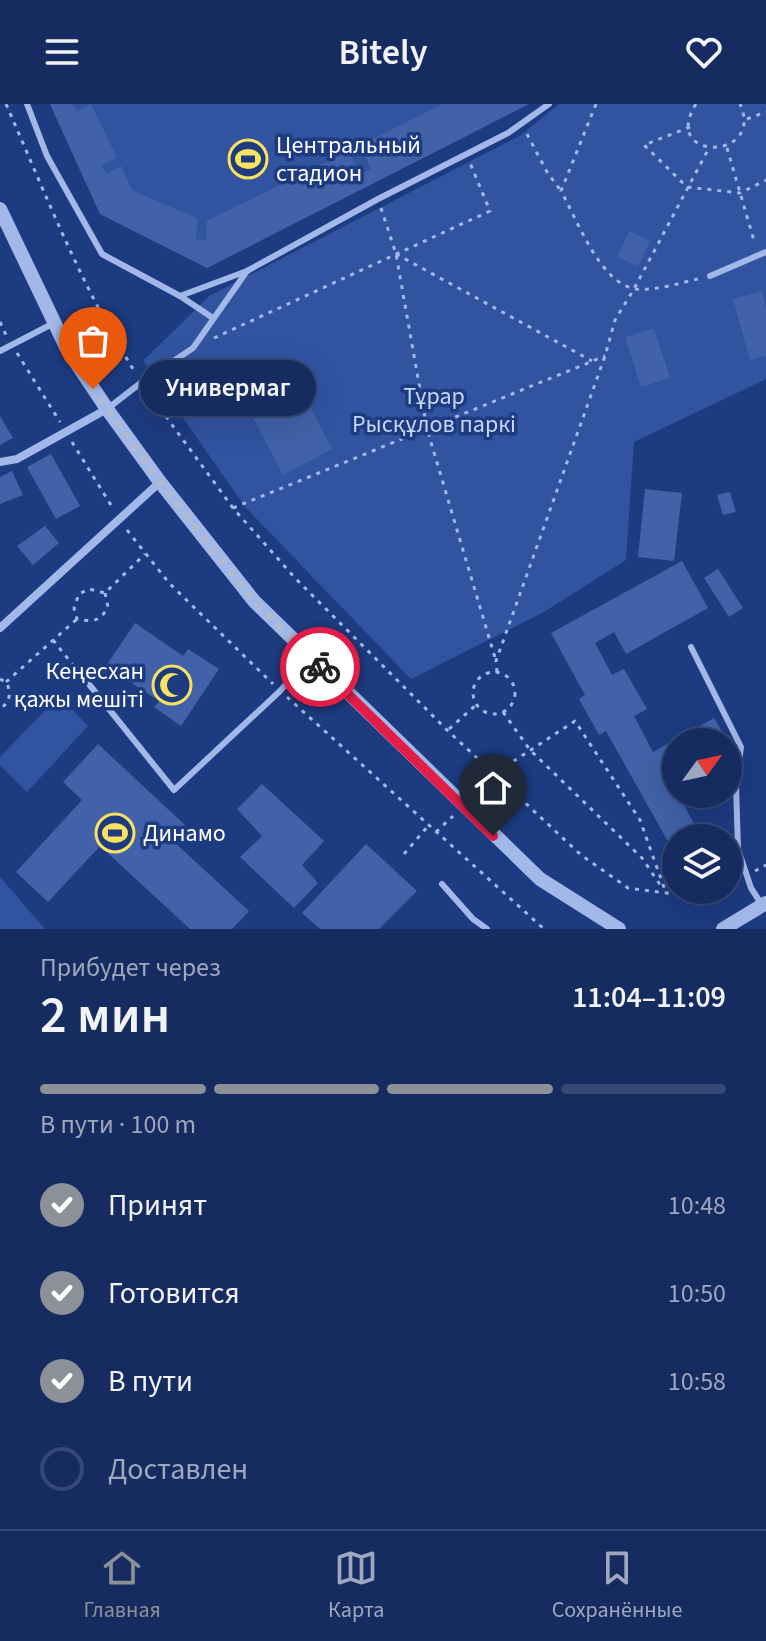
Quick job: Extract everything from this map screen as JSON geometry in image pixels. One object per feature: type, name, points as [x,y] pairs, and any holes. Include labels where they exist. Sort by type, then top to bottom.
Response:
[{"type":"street","points":[[0,209],[67,349],[160,482],[254,601],[540,879],[619,929]]},
{"type":"street","points":[[0,462],[17,459],[107,409]]},
{"type":"street","points":[[0,628],[160,482]]},
{"type":"street","points":[[723,929],[764,904]]},
{"type":"lane","points":[[27,104],[47,156],[102,254],[180,296],[213,318]]},
{"type":"lane","points":[[180,296],[247,271],[378,199],[508,133],[549,104]]},
{"type":"lane","points":[[710,276],[766,252]]},
{"type":"lane","points":[[107,409],[193,348],[247,271]]},
{"type":"lane","points":[[0,351],[54,323]]},
{"type":"lane","points":[[691,647],[741,747],[736,765],[738,849],[751,888],[764,904]]},
{"type":"lane","points":[[84,678],[174,790],[280,691],[310,657]]},
{"type":"lane","points":[[442,884],[473,919],[487,929]]},
{"type":"path","points":[[6,104],[58,227],[113,336],[142,382],[233,508],[294,577],[447,730],[581,855],[628,888],[662,892]]},
{"type":"path","points":[[561,191],[596,104]]},
{"type":"path","points":[[696,104],[690,127],[700,143],[709,148],[727,148],[742,136],[746,119],[740,104]]},
{"type":"path","points":[[746,119],[766,112]]},
{"type":"path","points":[[690,127],[644,145],[687,187],[740,193],[766,180]]},
{"type":"path","points":[[516,138],[528,133],[596,259],[615,278],[634,289],[669,286],[710,276]]},
{"type":"path","points":[[496,661],[605,356],[615,320],[709,148]]},
{"type":"path","points":[[727,148],[757,253]]},
{"type":"path","points":[[193,348],[490,211],[469,159]]},
{"type":"path","points":[[378,199],[396,254],[427,429],[497,672]]},
{"type":"path","points":[[396,254],[592,361]]},
{"type":"path","points":[[0,322],[62,426]]},
{"type":"path","points":[[233,508],[605,356]]},
{"type":"path","points":[[69,437],[119,520],[180,594],[280,691],[544,929]]},
{"type":"path","points":[[105,593],[145,554]]},
{"type":"path","points":[[77,619],[74,608],[79,594],[89,589],[105,593]]},
{"type":"path","points":[[77,619],[94,622],[100,619],[108,607],[105,593]]},
{"type":"path","points":[[6,682],[77,619]]},
{"type":"path","points":[[53,640],[84,678]]},
{"type":"path","points":[[497,672],[508,678],[515,690],[513,703],[503,712],[489,713],[476,705],[473,693],[483,675],[497,672]]},
{"type":"path","points":[[0,679],[6,682],[10,698],[0,709]]},
{"type":"path","points":[[447,730],[476,705]]},
{"type":"path","points":[[503,712],[530,750],[642,858],[662,887]]},
{"type":"path","points":[[436,832],[494,774],[575,721],[640,820],[662,882]]},
{"type":"path","points":[[404,854],[428,826]]},
{"type":"green space","name":"Центральный стадион","points":[[50,104],[529,104],[207,268],[100,214]]},
{"type":"green space","name":"Тұрар Рысқұлов паркі","points":[[559,104],[766,104],[766,379],[634,442],[626,560],[544,612],[411,679],[246,508],[143,361],[209,296],[521,135]]},
{"type":"green space","points":[[59,696],[88,726],[27,792],[0,765],[0,757]]},
{"type":"green space","points":[[0,877],[45,929],[0,929]]},
{"type":"building","points":[[50,104],[73,104],[77,111],[91,104],[117,158],[102,165],[106,174],[121,166],[132,190],[198,219],[196,239],[206,240],[207,221],[349,151],[360,175],[371,169],[361,145],[443,104],[529,104],[207,268],[100,214]]},
{"type":"building","points":[[629,231],[650,241],[638,266],[617,257]]},
{"type":"building","points":[[762,291],[766,308],[766,356],[750,360],[733,299]]},
{"type":"building","points":[[654,328],[670,378],[641,387],[625,337]]},
{"type":"building","points":[[298,383],[332,449],[283,475],[249,410]]},
{"type":"building","points":[[0,416],[13,438],[0,445]]},
{"type":"building","points":[[51,454],[80,506],[56,519],[27,467]]},
{"type":"building","points":[[12,471],[23,495],[0,504],[0,477]]},
{"type":"building","points":[[645,489],[682,493],[674,561],[638,557]]},
{"type":"building","points":[[730,492],[736,512],[723,515],[717,495]]},
{"type":"building","points":[[45,526],[59,543],[33,565],[17,546]]},
{"type":"building","points":[[682,561],[708,608],[626,654],[614,632],[595,643],[612,675],[624,669],[647,709],[634,716],[653,752],[662,747],[662,808],[686,808],[694,824],[662,824],[662,831],[606,731],[599,735],[579,699],[585,695],[551,633]]},
{"type":"building","points":[[718,569],[743,608],[729,617],[704,578]]},
{"type":"building","name":"Кеңесхан қажы мешіті","points":[[135,623],[183,656],[188,649],[219,669],[181,726],[154,707],[159,701],[106,666]]},
{"type":"building","points":[[714,718],[720,728],[696,728]]},
{"type":"building","name":"Динамо","points":[[98,744],[186,826],[173,841],[249,911],[232,929],[190,929],[100,846],[48,902],[16,872],[82,800],[63,782]]},
{"type":"building","points":[[262,784],[324,841],[302,865],[318,883],[294,908],[240,857],[262,836],[237,809]]},
{"type":"building","points":[[366,844],[417,891],[379,929],[320,929],[302,913]]},
{"type":"way so far","points":[[93,389],[160,482],[254,601],[320,667]]},
{"type":"place","name":"Центральный стадион","points":[[248,159]]},
{"type":"place","name":"Универмаг","points":[[93,389]]},
{"type":"place","name":"Кеңесхан қажы мешіті","points":[[172,685]]},
{"type":"place","name":"Динамо","points":[[115,833]]},
{"type":"route","points":[[320,667],[493,836]]}]
